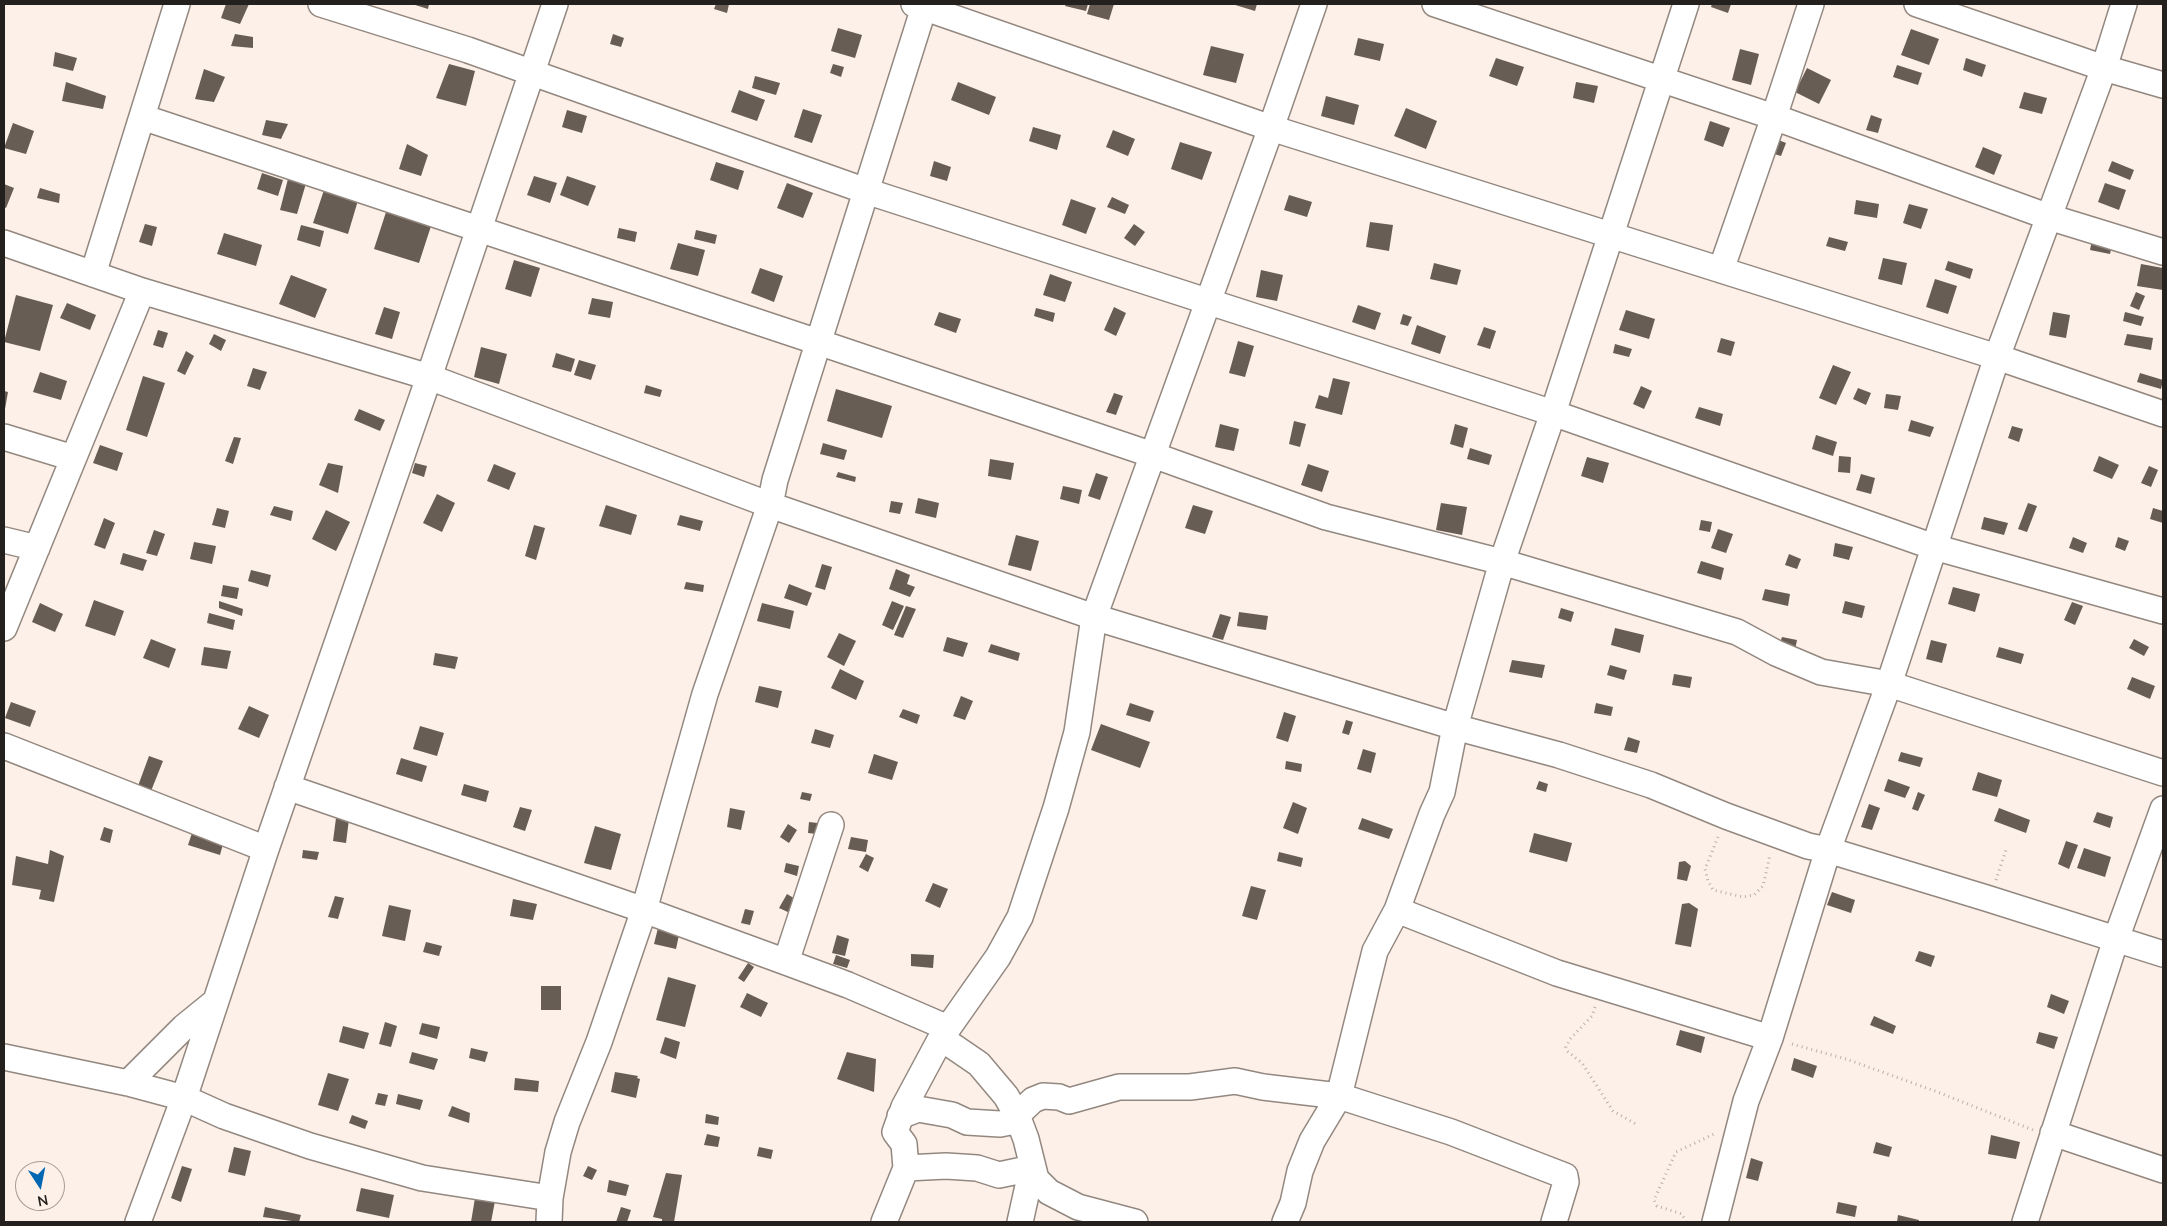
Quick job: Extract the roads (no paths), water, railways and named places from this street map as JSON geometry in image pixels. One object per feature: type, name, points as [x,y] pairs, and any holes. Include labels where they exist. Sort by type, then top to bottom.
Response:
[{"type":"street","points":[[93,274],[176,4]]},
{"type":"street","points":[[321,4],[531,72],[866,191],[1553,413],[1934,547],[2163,611]]},
{"type":"street","points":[[138,1222],[184,1098],[287,787],[480,228],[555,4]]},
{"type":"street","points":[[884,1222],[906,1168],[904,1144],[895,1132],[944,1033],[998,957],[1020,917],[1056,808],[1077,732],[1094,617],[1272,128],[1314,4]]},
{"type":"street","points":[[1436,4],[1662,78],[2049,217],[2163,252]]},
{"type":"street","points":[[1285,1222],[1293,1203],[1300,1171],[1312,1141],[1339,1096],[1375,951],[1397,910],[1432,814],[1442,792],[1455,727],[1502,562],[1553,413],[1686,4]]},
{"type":"street","points":[[1721,270],[1811,4]]},
{"type":"street","points":[[1917,4],[2104,68],[2163,85]]},
{"type":"street","points":[[1715,1222],[1746,1101],[1770,1038],[1828,850],[1889,684],[1997,357],[2104,68],[2124,4]]},
{"type":"street","points":[[549,1222],[550,1198],[558,1152],[567,1122],[600,1042],[644,910],[704,694],[770,505],[775,480],[866,191],[921,5],[1272,128],[1997,357],[2163,414]]},
{"type":"street","points":[[142,117],[480,228],[1153,455],[1326,517],[1502,562],[1737,632],[1821,672],[1889,684],[2163,773]]},
{"type":"street","points":[[4,243],[142,291],[429,377],[770,505],[1094,617],[1455,727],[1559,755],[1651,785],[1726,816],[1808,846],[1828,850],[1986,898],[2163,954]]},
{"type":"street","points":[[4,628],[142,291]]},
{"type":"street","points":[[4,437],[73,458]]},
{"type":"street","points":[[4,540],[36,548]]},
{"type":"street","points":[[4,746],[266,849]]},
{"type":"street","points":[[287,787],[644,910],[848,984],[944,1033],[980,1064],[1006,1096],[1017,1115],[1026,1139],[1036,1179],[1049,1192],[1078,1207],[1135,1222]]},
{"type":"street","points":[[2025,1222],[2116,940],[2163,809]]},
{"type":"street","points":[[786,962],[831,825]]},
{"type":"street","points":[[1397,910],[1557,973],[1770,1038]]},
{"type":"street","points":[[128,1083],[184,1027],[216,1001]]},
{"type":"street","points":[[4,1057],[128,1083],[184,1098],[224,1116],[310,1146],[422,1178],[550,1198]]},
{"type":"street","points":[[908,1109],[952,1115],[967,1122],[1000,1124],[1010,1122],[1038,1098],[1052,1096],[1073,1100],[1119,1086],[1190,1087],[1235,1081],[1270,1088],[1339,1096],[1451,1132],[1565,1176],[1566,1182],[1554,1222]]},
{"type":"street","points":[[2053,1133],[2163,1170]]},
{"type":"street","points":[[906,1168],[976,1168],[999,1175],[1032,1168]]},
{"type":"street","points":[[1020,1222],[1032,1168]]}]
